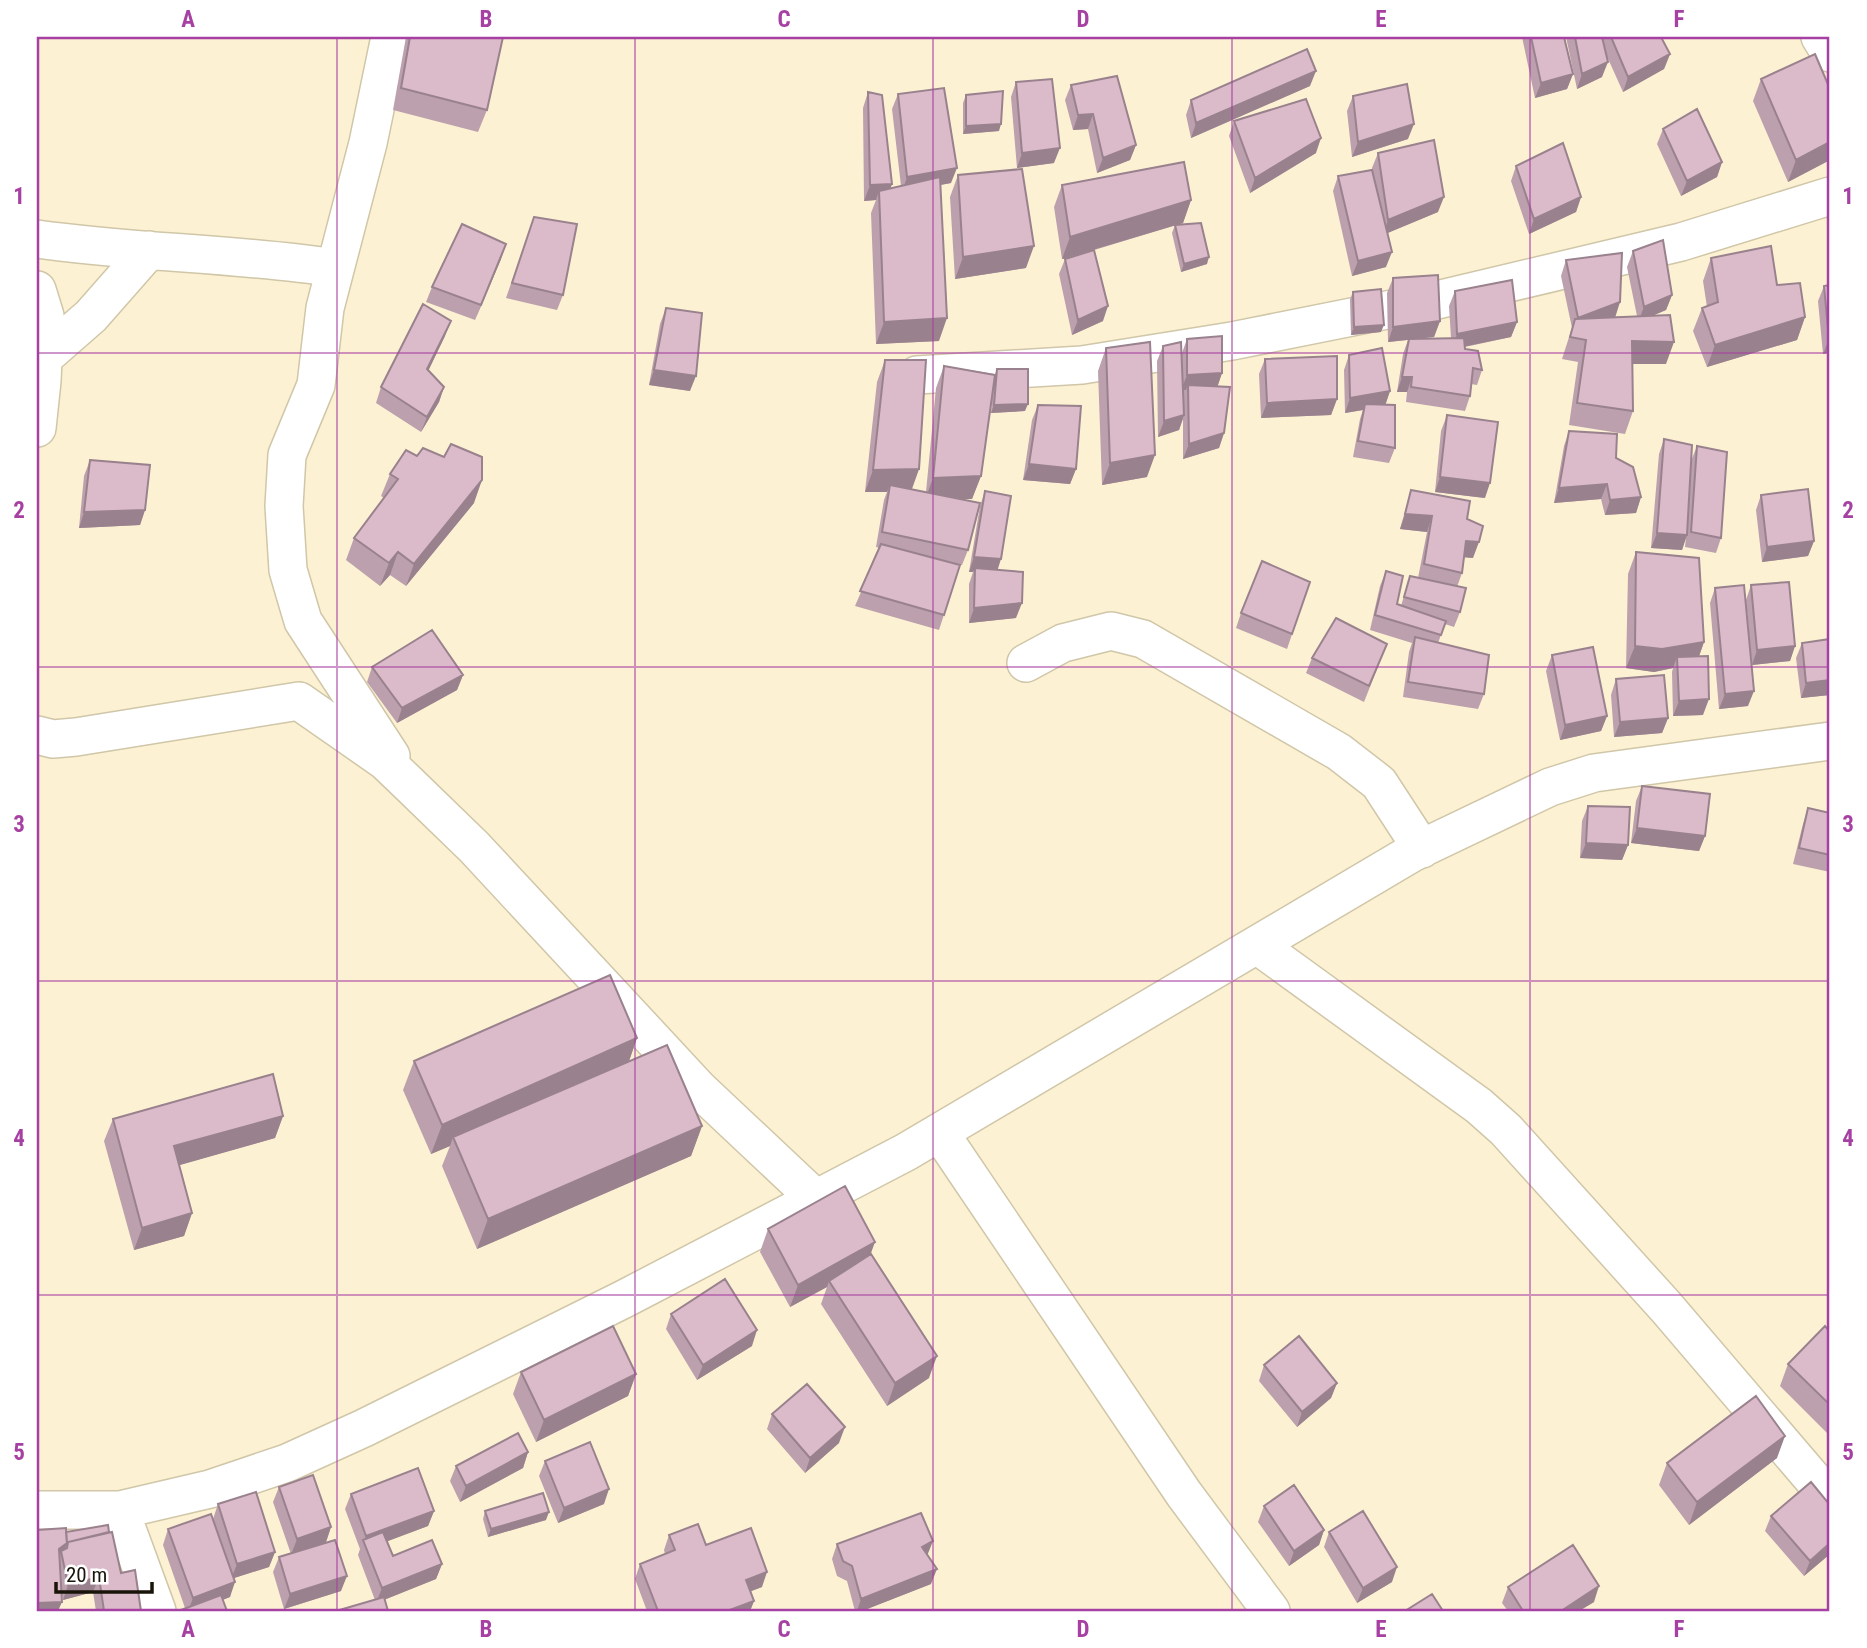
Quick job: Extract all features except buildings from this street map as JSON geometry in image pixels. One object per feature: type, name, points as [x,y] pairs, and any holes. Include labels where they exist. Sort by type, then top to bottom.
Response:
[{"type":"street","points":[[390,37],[368,143],[325,307],[316,385],[287,455],[284,506],[288,570],[303,621],[409,784]]},
{"type":"street","points":[[1820,37],[1830,53]]},
{"type":"street","points":[[917,375],[1082,365],[1232,341],[1437,300],[1667,245],[1830,196]]},
{"type":"street","points":[[37,239],[94,247],[278,260],[335,268]]},
{"type":"street","points":[[43,358],[91,316],[149,250]]},
{"type":"street","points":[[37,290],[45,316],[37,428]]},
{"type":"street","points":[[1026,663],[1063,643],[1111,631],[1143,639],[1339,752],[1363,769],[1379,783],[1422,849]]},
{"type":"street","points":[[37,735],[53,739],[76,737],[299,701],[385,761],[409,784],[474,847],[699,1089],[817,1199]]},
{"type":"street","points":[[37,1510],[120,1510],[210,1489],[287,1463],[624,1299],[817,1199],[940,1133],[1422,849],[1550,787],[1594,774],[1830,741]]},
{"type":"street","points":[[1258,945],[1468,1098],[1506,1130],[1666,1307],[1830,1499]]},
{"type":"street","points":[[940,1133],[1184,1494],[1271,1611]]},
{"type":"street","points":[[120,1510],[157,1611]]}]
